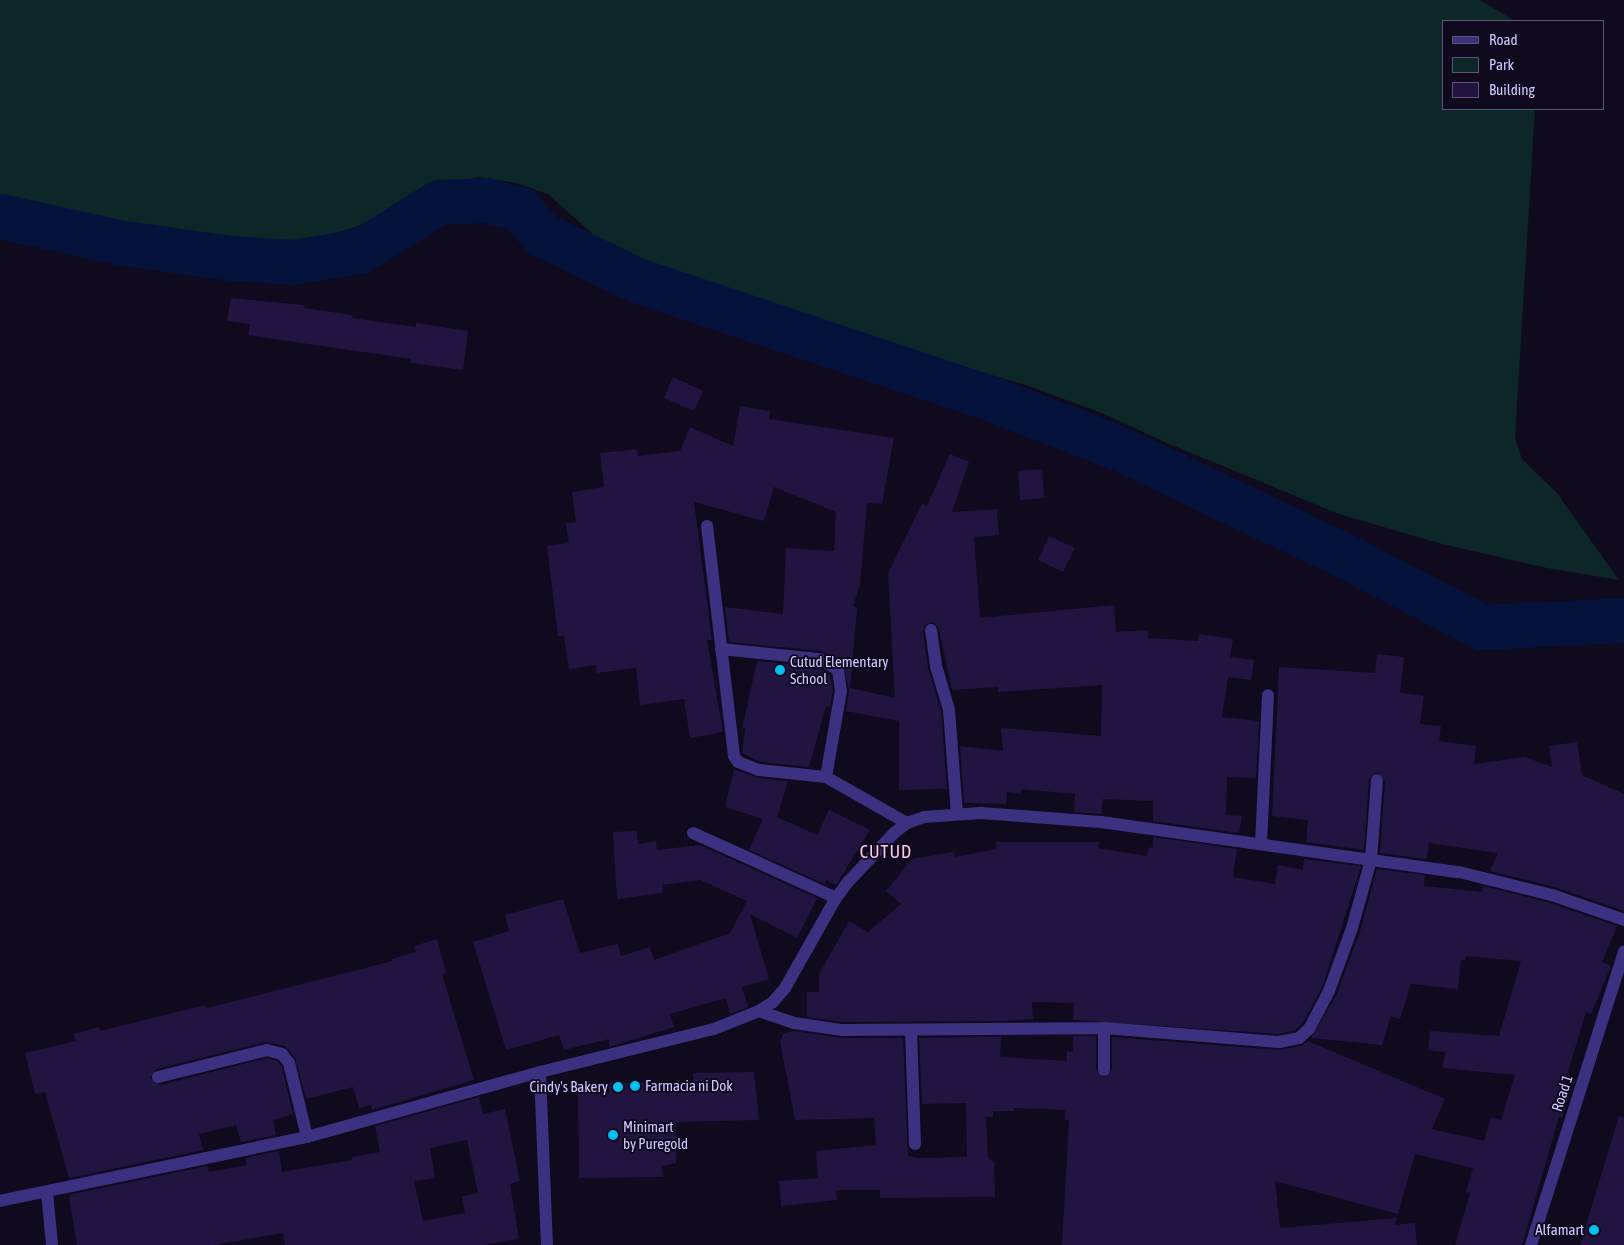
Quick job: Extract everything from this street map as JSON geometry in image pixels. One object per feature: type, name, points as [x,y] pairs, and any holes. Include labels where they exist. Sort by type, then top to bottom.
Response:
[{"type":"street","points":[[708,526],[734,756],[738,762],[759,770],[826,778],[907,823]]},
{"type":"street","points":[[931,630],[936,666],[949,710],[957,813]]},
{"type":"street","points":[[721,649],[820,659],[838,670],[841,691],[826,778]]},
{"type":"street","points":[[1261,844],[1268,696]]},
{"type":"street","points":[[759,1011],[823,1028],[911,1030],[1104,1028],[1279,1042],[1299,1038],[1309,1029],[1329,991],[1371,860],[1377,780]]},
{"type":"street","points":[[0,1202],[307,1137],[540,1072],[714,1029],[759,1011],[773,1002],[785,988],[836,898],[907,823],[957,813],[1102,822],[1371,860],[1509,883],[1624,920]]},
{"type":"street","points":[[693,833],[836,898]]},
{"type":"street","name":"Road 1","points":[[1531,1245],[1624,951]]},
{"type":"street","points":[[1104,1028],[1104,1070]]},
{"type":"street","points":[[911,1030],[914,1144]]},
{"type":"street","points":[[158,1077],[267,1050],[282,1054],[289,1063],[307,1137]]},
{"type":"street","points":[[540,1072],[547,1245]]},
{"type":"street","points":[[47,1192],[52,1245]]},
{"type":"green space","points":[[0,0],[1480,0],[1513,20],[1442,20],[1442,110],[1535,110],[1515,438],[1522,459],[1557,493],[1619,580],[1547,568],[1442,544],[1339,514],[1167,443],[1104,414],[1026,385],[664,279],[618,257],[548,194],[516,183],[478,177],[426,191],[374,221],[304,243],[249,247],[163,236],[0,201]]},
{"type":"building","points":[[231,298],[304,305],[304,308],[352,315],[352,318],[416,327],[416,323],[468,331],[463,370],[411,363],[411,359],[248,335],[250,324],[227,321]]},
{"type":"building","points":[[673,377],[703,391],[694,411],[664,398]]},
{"type":"building","points":[[740,406],[770,411],[769,419],[894,438],[882,504],[867,503],[860,584],[853,606],[857,608],[850,688],[895,698],[888,573],[922,504],[927,506],[950,454],[969,462],[952,512],[997,509],[999,535],[974,537],[980,618],[1114,605],[1116,632],[1148,630],[1148,638],[1198,641],[1199,634],[1233,639],[1230,657],[1254,660],[1251,680],[1228,677],[1222,717],[1259,721],[1256,778],[1227,777],[1226,815],[1242,816],[1239,833],[1153,821],[1153,801],[1103,799],[1101,814],[1074,812],[1075,794],[1021,789],[1021,794],[1007,792],[1006,804],[964,803],[960,746],[1003,751],[1001,728],[1101,736],[1102,685],[998,692],[998,687],[952,690],[939,629],[934,622],[926,624],[923,631],[928,668],[941,711],[947,789],[899,790],[899,721],[846,711],[849,690],[843,663],[821,651],[729,642],[725,607],[783,614],[786,548],[834,551],[836,512],[774,487],[764,521],[694,502],[712,640],[707,640],[723,732],[690,738],[684,699],[640,705],[636,668],[597,673],[596,665],[569,669],[564,636],[558,636],[547,546],[569,543],[566,523],[576,522],[572,492],[604,487],[600,453],[637,449],[638,456],[680,451],[690,427],[733,446]]},
{"type":"building","points":[[1042,469],[1044,498],[1020,500],[1018,471]]},
{"type":"building","points":[[1049,536],[1075,548],[1063,572],[1038,560]]},
{"type":"building","points":[[1377,654],[1404,657],[1400,693],[1424,696],[1420,724],[1441,726],[1439,741],[1476,746],[1474,764],[1525,757],[1552,767],[1549,746],[1577,742],[1582,775],[1624,794],[1624,911],[1555,887],[1490,871],[1498,853],[1429,843],[1427,859],[1380,853],[1385,781],[1378,772],[1369,779],[1364,850],[1306,842],[1308,820],[1272,816],[1279,667],[1375,673]]},
{"type":"building","points":[[757,661],[817,667],[830,675],[833,691],[830,707],[826,706],[809,767],[761,762],[742,753],[745,728],[742,729]]},
{"type":"building","points":[[734,769],[758,778],[788,781],[777,817],[817,835],[829,810],[870,830],[836,885],[826,880],[825,884],[749,850],[763,819],[725,807]]},
{"type":"building","points":[[637,831],[638,844],[656,841],[657,850],[700,845],[817,898],[797,938],[750,914],[769,979],[742,987],[748,1007],[730,1014],[726,998],[670,1014],[674,1027],[609,1047],[609,1039],[564,1050],[559,1035],[506,1050],[473,942],[509,931],[505,915],[563,899],[580,953],[618,944],[621,956],[650,947],[654,960],[730,933],[747,901],[700,880],[662,885],[663,893],[617,899],[613,832]]},
{"type":"building","points":[[1153,837],[1237,849],[1233,877],[1275,884],[1278,865],[1303,870],[1304,859],[1361,866],[1322,988],[1302,1024],[1295,1030],[1279,1034],[1073,1020],[1074,1003],[1032,1002],[1033,1019],[1002,1021],[843,1022],[807,1017],[807,992],[819,992],[819,974],[849,921],[868,932],[901,904],[886,891],[912,859],[954,852],[955,857],[996,849],[996,842],[1099,842],[1098,848],[1147,856],[1149,847],[1153,848]]},
{"type":"building","points":[[1377,869],[1425,875],[1424,886],[1482,892],[1484,886],[1550,903],[1617,926],[1602,962],[1611,966],[1591,1014],[1586,1012],[1561,1095],[1569,1097],[1562,1118],[1559,1117],[1522,1245],[1455,1245],[1470,1193],[1466,1192],[1473,1168],[1415,1154],[1398,1214],[1275,1181],[1280,1228],[1397,1218],[1395,1225],[1415,1223],[1417,1245],[1062,1245],[1069,1120],[1065,1120],[1065,1110],[1014,1108],[1014,1111],[993,1111],[993,1117],[986,1117],[988,1158],[994,1162],[995,1197],[880,1198],[880,1190],[836,1190],[837,1200],[781,1206],[779,1181],[818,1178],[816,1151],[876,1145],[874,1118],[795,1120],[780,1041],[784,1033],[795,1031],[842,1038],[903,1038],[908,1156],[918,1158],[967,1157],[966,1103],[922,1104],[919,1038],[1001,1037],[1000,1057],[1067,1061],[1067,1051],[1073,1052],[1073,1036],[1096,1036],[1096,1070],[1104,1078],[1112,1070],[1112,1037],[1278,1050],[1301,1046],[1308,1041],[1445,1099],[1432,1129],[1484,1141],[1491,1117],[1501,1120],[1515,1075],[1443,1068],[1445,1052],[1428,1050],[1430,1031],[1499,1036],[1521,961],[1466,956],[1465,960],[1461,960],[1458,989],[1411,984],[1400,1019],[1391,1016],[1382,1045],[1311,1038],[1337,994],[1360,931]]},
{"type":"building","points":[[437,939],[446,973],[442,974],[474,1080],[372,1110],[371,1105],[359,1108],[353,1087],[306,1099],[295,1058],[285,1046],[265,1042],[156,1069],[150,1078],[160,1085],[267,1058],[277,1061],[282,1067],[293,1114],[273,1120],[276,1135],[241,1142],[236,1125],[199,1134],[203,1150],[69,1178],[45,1092],[35,1094],[25,1053],[76,1041],[74,1034],[99,1027],[100,1031],[206,1005],[206,1008],[393,961],[392,959],[416,952],[414,946]]},
{"type":"building","points":[[754,1072],[759,1120],[676,1122],[676,1163],[662,1166],[663,1177],[579,1178],[578,1093],[609,1093],[609,1082],[694,1084],[693,1073]]},
{"type":"building","points":[[479,1097],[483,1114],[505,1109],[520,1181],[510,1184],[519,1239],[484,1245],[285,1245],[283,1233],[214,1245],[77,1245],[69,1197],[73,1194],[207,1166],[209,1172],[247,1165],[245,1158],[279,1151],[282,1172],[352,1160],[352,1157],[380,1152],[375,1126]],"holes":[[[467,1140],[478,1193],[462,1196],[465,1213],[423,1221],[414,1181],[435,1178],[430,1148]]]},
{"type":"building","points":[[1619,1116],[1624,1117],[1624,1245],[1580,1245]]},
{"type":"waterway","points":[[0,216],[118,242],[230,258],[293,262],[360,251],[439,202],[486,200],[520,209],[543,235],[637,280],[995,400],[1121,449],[1345,556],[1482,627],[1624,620]]},
{"type":"place","name":"Cutud Elementary School","points":[[780,670]]},
{"type":"place","name":"Farmacia ni Dok","points":[[635,1086]]},
{"type":"place","name":"Cindy's Bakery","points":[[618,1087]]},
{"type":"place","name":"Minimart by Puregold","points":[[613,1135]]},
{"type":"place","name":"Alfamart","points":[[1594,1230]]},
{"type":"district","name":"CUTUD","points":[[886,852]]}]
